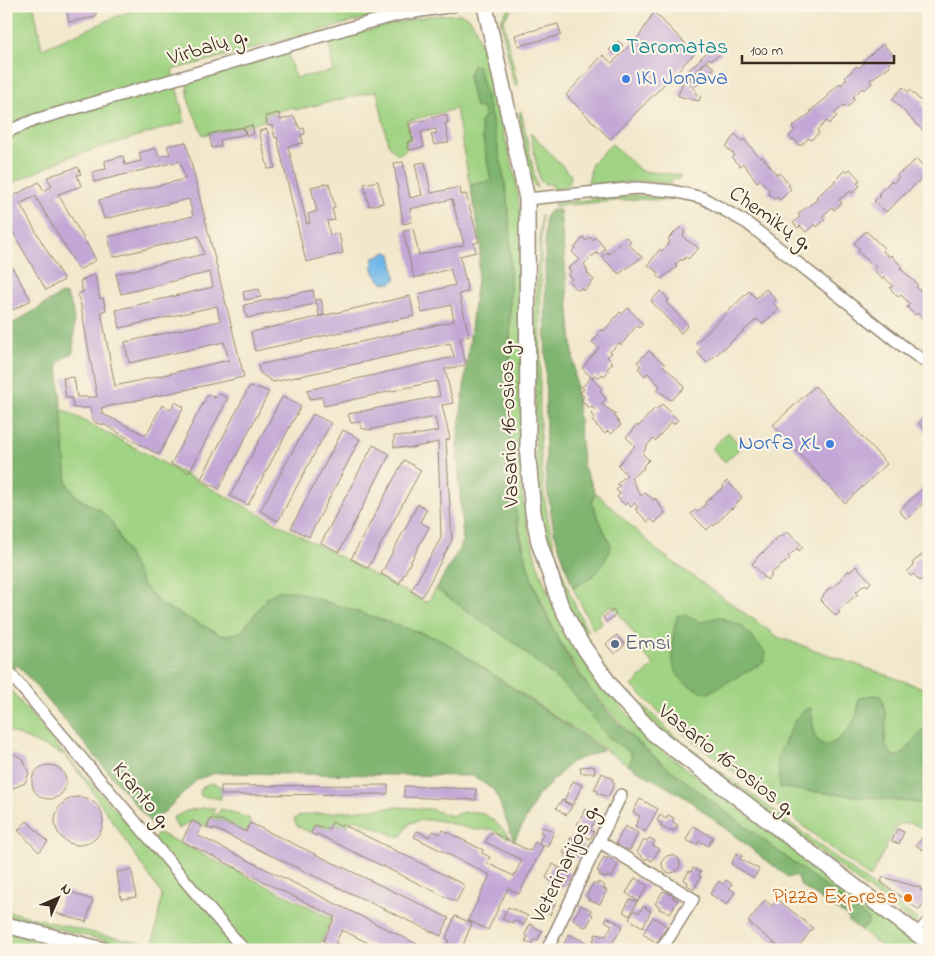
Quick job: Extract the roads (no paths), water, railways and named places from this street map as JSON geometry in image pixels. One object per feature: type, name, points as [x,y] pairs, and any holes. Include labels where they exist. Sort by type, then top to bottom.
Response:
[{"type":"main road","name":"Vasario 16-osios g.","points":[[485,6],[528,199],[530,486],[533,512],[545,563],[570,624],[605,680],[653,733],[920,927],[929,943]]},
{"type":"main road","points":[[6,925],[103,950]]},
{"type":"street","name":"Virbalų g.","points":[[6,132],[35,120],[302,42],[402,14],[453,6]]},
{"type":"street","name":"Chemikų g.","points":[[528,199],[637,188],[673,190],[703,198],[747,223],[904,347],[929,364]]},
{"type":"street","name":"Kranto g.","points":[[6,669],[244,950]]},
{"type":"street","name":"Veterinarijos g.","points":[[547,950],[621,796]]},
{"type":"street","points":[[600,842],[693,899],[661,950]]},
{"type":"water","points":[[387,252],[391,254],[396,279],[391,283],[381,281],[373,269],[374,257]]},
{"type":"place","name":"Taromatas","points":[[616,48]]},
{"type":"place","name":"IKI Jonava","points":[[626,79]]},
{"type":"place","name":"Norfa XL","points":[[830,444]]},
{"type":"place","name":"Emsi","points":[[615,644]]},
{"type":"place","name":"Pizza Express","points":[[908,898]]}]
